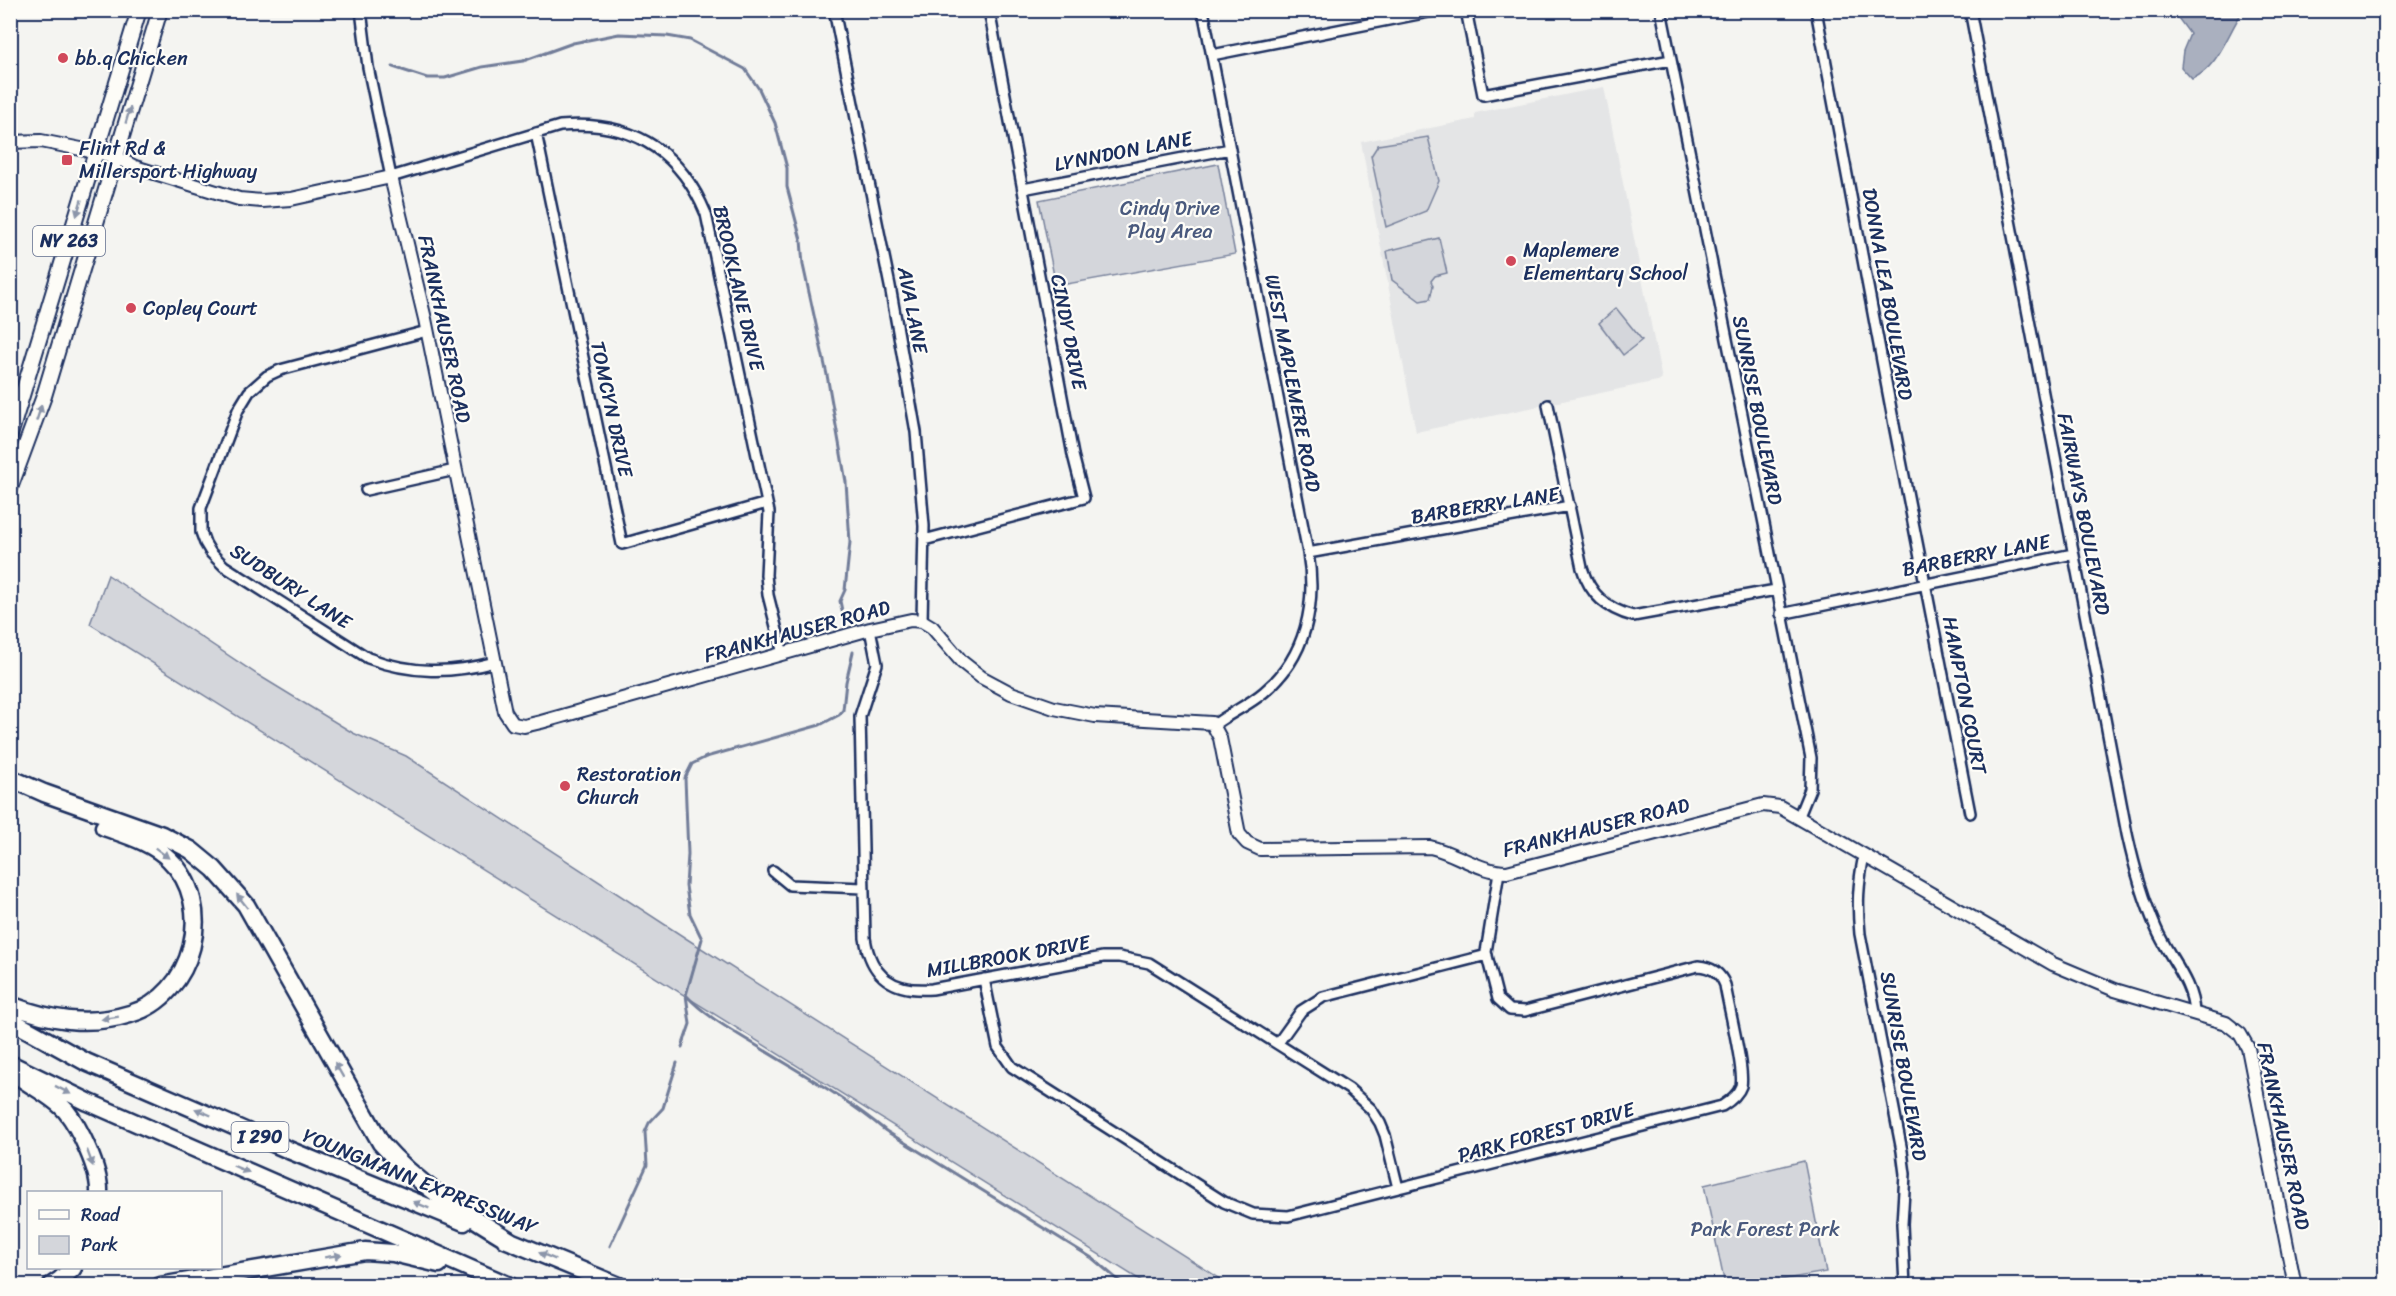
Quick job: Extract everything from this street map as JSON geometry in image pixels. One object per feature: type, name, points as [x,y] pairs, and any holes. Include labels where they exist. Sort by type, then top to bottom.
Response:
[{"type":"highway","points":[[10,778],[44,793],[162,835],[191,850],[214,869],[246,905],[381,1143],[398,1162],[444,1201],[514,1243]]},
{"type":"highway","points":[[10,792],[122,833],[156,848],[170,860],[179,872],[192,896],[196,916],[193,944],[184,970],[163,997],[132,1014],[83,1022],[65,1021],[10,1005]]},
{"type":"highway","name":"YOUNGMANN EXPRESSWAY","points":[[10,1020],[86,1062],[291,1151],[619,1286]]},
{"type":"highway","name":"I 290","points":[[10,1064],[88,1102],[510,1286]]},
{"type":"highway","points":[[10,1071],[66,1111],[84,1140],[99,1183],[99,1191]]},
{"type":"highway","points":[[160,1286],[365,1251],[393,1253],[473,1271]]},
{"type":"highway","points":[[51,1286],[72,1269]]},
{"type":"main road","name":"NY 263","points":[[10,435],[138,10]]},
{"type":"main road","name":"NY 263","points":[[10,488],[44,396],[162,10]]},
{"type":"street","name":"FRANKHAUSER ROAD","points":[[361,10],[371,86],[427,331],[506,717],[513,724],[524,726],[870,629],[911,620],[922,621]]},
{"type":"street","name":"AVA LANE","points":[[834,10],[908,382],[920,461],[924,540],[922,621]]},
{"type":"street","name":"CINDY DRIVE","points":[[924,540],[1084,498],[1073,455],[988,10]]},
{"type":"street","name":"WEST MAPLEMERE ROAD","points":[[1203,10],[1308,553],[1312,592],[1308,621],[1298,648],[1288,665],[1266,691],[1214,725]]},
{"type":"street","points":[[1212,55],[1439,10]]},
{"type":"street","points":[[1467,10],[1483,95],[1671,60]]},
{"type":"street","name":"SUNRISE BOULEVARD","points":[[1661,10],[1811,758],[1810,789],[1799,816]]},
{"type":"street","name":"DONNA LEA BOULEVARD","points":[[1816,10],[1925,584]]},
{"type":"street","name":"FAIRWAYS BOULEVARD","points":[[1970,10],[2134,864],[2157,931],[2193,997],[2194,1013]]},
{"type":"street","name":"BROOKLANE DRIVE","points":[[391,177],[560,126],[582,124],[618,130],[635,136],[666,155],[690,182],[706,214],[767,503],[768,595],[783,654]]},
{"type":"street","name":"TOMCYN DRIVE","points":[[536,133],[622,544],[767,503]]},
{"type":"street","points":[[10,142],[41,141],[96,152],[135,167],[239,199],[262,201],[313,195],[391,177]]},
{"type":"street","name":"LYNNDON LANE","points":[[1023,189],[1230,149]]},
{"type":"street","name":"SUDBURY LANE","points":[[427,331],[280,370],[257,383],[238,410],[201,508],[201,532],[211,553],[224,566],[368,658],[410,670],[428,672],[452,671],[495,662]]},
{"type":"street","points":[[1548,405],[1570,506]]},
{"type":"street","points":[[366,490],[455,470]]},
{"type":"street","name":"BARBERRY LANE","points":[[1308,553],[1570,506],[1584,575],[1595,595],[1615,611],[1633,616],[1776,590]]},
{"type":"street","name":"BARBERRY LANE","points":[[1781,614],[2073,554]]},
{"type":"street","name":"HAMPTON COURT","points":[[1925,584],[1970,813]]},
{"type":"street","points":[[922,621],[932,627],[974,672],[993,684],[1032,701],[1095,716],[1204,722],[1214,725]]},
{"type":"street","name":"MILLBROOK DRIVE","points":[[870,629],[877,664],[860,716],[863,888],[867,950],[871,962],[884,978],[899,987],[916,990],[1103,957],[1134,959],[1149,963],[1350,1089],[1371,1109],[1385,1135],[1398,1188]]},
{"type":"street","name":"FRANKHAUSER ROAD","points":[[1214,725],[1222,744],[1238,831],[1251,846],[1264,849],[1430,848],[1444,850],[1499,872],[1514,871],[1763,806],[1780,807],[2053,964],[2115,990],[2229,1025],[2243,1038],[2248,1048],[2295,1286]]},
{"type":"street","name":"SUNRISE BOULEVARD","points":[[1864,855],[1858,888],[1860,934],[1905,1174],[1902,1224],[1905,1286]]},
{"type":"street","points":[[773,871],[790,885],[863,888]]},
{"type":"street","name":"PARK FOREST DRIVE","points":[[984,979],[998,1047],[1012,1067],[1224,1202],[1253,1214],[1288,1216],[1722,1106],[1730,1101],[1741,1085],[1742,1076],[1725,985],[1713,969],[1698,966],[1518,1012],[1503,1006],[1498,999],[1487,955],[1499,872]]},
{"type":"street","points":[[1278,1043],[1301,1011],[1323,997],[1487,955]]},
{"type":"shaded area","name":"Maplemere Elementary School","points":[[1604,87],[1662,380],[1416,432],[1361,142],[1475,119],[1475,113]]},
{"type":"green space","points":[[1428,137],[1439,181],[1426,211],[1386,227],[1371,156],[1378,145]]},
{"type":"green space","name":"Cindy Drive Play Area","points":[[1218,164],[1235,254],[1056,286],[1039,200]]},
{"type":"green space","points":[[1439,238],[1447,273],[1435,276],[1431,281],[1433,286],[1430,299],[1420,301],[1392,280],[1387,251]]},
{"type":"green space","points":[[1616,308],[1642,340],[1623,355],[1599,323]]},
{"type":"green space","points":[[108,575],[258,675],[353,733],[406,756],[687,939],[1230,1285],[1148,1285],[90,624]]},
{"type":"green space","name":"Park Forest Park","points":[[1804,1161],[1826,1272],[1750,1285],[1725,1285],[1704,1185]]},
{"type":"water","points":[[2173,11],[2243,11],[2216,58],[2201,74],[2192,79],[2181,67],[2183,51],[2190,34]]},
{"type":"waterway","points":[[393,67],[427,78],[445,78],[482,67],[523,61],[573,43],[619,34],[667,36],[690,40],[745,69],[759,89],[775,123],[787,168],[787,187],[801,240],[803,265],[827,375],[846,482],[850,542],[845,590],[840,601],[844,620]]},
{"type":"waterway","points":[[682,1047],[690,1024],[686,995],[702,939],[690,914],[686,886],[688,854],[685,778],[692,764],[706,757],[820,725],[839,715],[843,710],[846,682],[853,652]]},
{"type":"waterway","points":[[686,995],[718,1022],[838,1096],[886,1131],[1092,1258],[1118,1280],[1130,1286]]},
{"type":"waterway","points":[[610,1246],[647,1165],[645,1132],[649,1123],[663,1108],[677,1063]]},
{"type":"place","name":"bb.q Chicken","points":[[63,58]]},
{"type":"place","name":"Flint Rd & Millersport Highway","points":[[67,160]]},
{"type":"place","name":"Maplemere Elementary School","points":[[1511,261]]},
{"type":"place","name":"Copley Court","points":[[131,308]]},
{"type":"place","name":"Restoration Church","points":[[565,786]]}]
